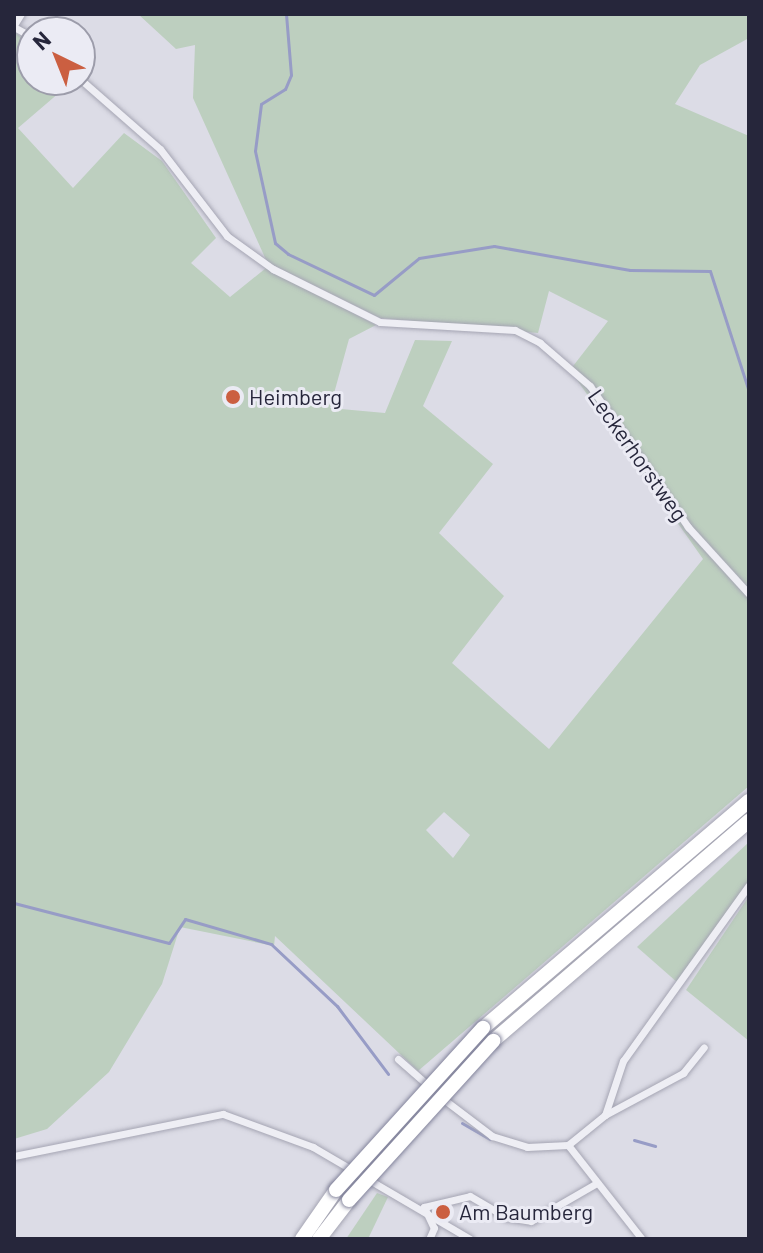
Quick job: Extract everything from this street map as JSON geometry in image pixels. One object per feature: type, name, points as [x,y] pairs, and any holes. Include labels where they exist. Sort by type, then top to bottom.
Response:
[{"type":"highway","points":[[302,1239],[483,1028],[749,801]]},
{"type":"highway","points":[[319,1239],[342,1195],[493,1041],[749,821]]},
{"type":"highway","points":[[330,1239],[342,1195]]},
{"type":"street","points":[[14,26],[21,14]]},
{"type":"street","name":"Leckerhorstweg","points":[[96,93],[160,149],[227,236],[273,269],[380,322],[515,330],[540,343],[590,386],[688,527],[749,594]]},
{"type":"street","points":[[605,1115],[623,1061],[749,885]]},
{"type":"street","points":[[398,1059],[484,1132],[527,1147],[568,1145],[605,1115],[683,1073],[704,1047]]},
{"type":"street","points":[[14,1156],[223,1114],[286,1133],[376,1188],[424,1207],[470,1239]]},
{"type":"street","points":[[568,1145],[595,1184],[642,1239]]},
{"type":"street","points":[[424,1207],[470,1196],[506,1217],[531,1221],[595,1184]]},
{"type":"street","points":[[424,1207],[434,1228],[429,1239]]},
{"type":"green space","points":[[138,14],[749,14],[749,38],[700,65],[675,104],[749,136],[749,786],[418,1071],[275,936],[274,946],[180,927],[162,984],[109,1072],[47,1129],[14,1139],[15,32],[16,96],[55,96],[18,128],[73,188],[124,133],[162,161],[216,238],[191,263],[230,297],[266,268],[376,325],[349,339],[330,408],[385,413],[415,340],[452,341],[423,406],[493,464],[439,533],[504,596],[452,663],[549,749],[703,559],[570,370],[608,321],[549,291],[538,333],[380,318],[267,262],[193,98],[195,45],[176,49]],"holes":[[[444,812],[470,835],[453,858],[426,830]]]},
{"type":"green space","points":[[749,842],[749,880],[678,983],[637,947]]},
{"type":"green space","points":[[749,896],[749,1041],[686,990]]},
{"type":"green space","points":[[377,1193],[388,1197],[368,1239],[346,1239]]},
{"type":"waterway","points":[[286,14],[291,75],[285,89],[261,104],[255,151],[275,243],[288,254],[374,295],[419,258],[494,246],[630,270],[710,271],[749,392]]},
{"type":"waterway","points":[[14,903],[169,943],[185,919],[271,944],[337,1006],[388,1074]]},
{"type":"waterway","points":[[462,1123],[490,1139]]},
{"type":"waterway","points":[[634,1140],[655,1146]]},
{"type":"place","name":"Heimberg","points":[[233,397]]},
{"type":"place","name":"Am Baumberg","points":[[443,1212]]}]
